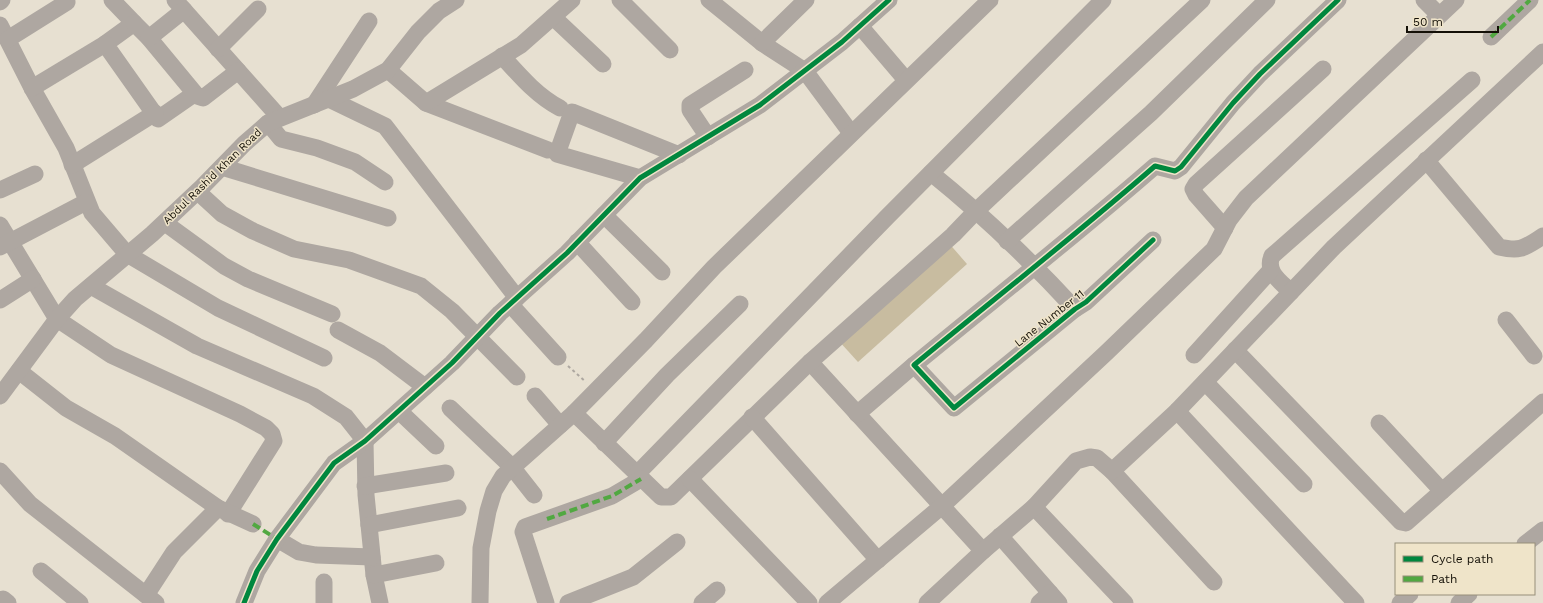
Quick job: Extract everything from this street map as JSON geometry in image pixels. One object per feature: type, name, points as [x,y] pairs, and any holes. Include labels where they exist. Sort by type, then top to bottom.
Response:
[{"type":"street","points":[[112,0],[148,38],[194,94],[203,98],[238,71]]},
{"type":"street","name":"Abdul Rashid Khan Road","points":[[3,384],[19,371],[57,319],[90,286],[165,223],[198,192],[244,144],[274,121],[353,89],[388,70],[418,32],[439,11],[456,0]]},
{"type":"street","points":[[426,103],[521,45],[572,0]]},
{"type":"street","points":[[620,0],[670,50]]},
{"type":"street","points":[[709,0],[762,43],[805,71],[851,133]]},
{"type":"street","points":[[762,43],[806,0]]},
{"type":"street","points":[[244,603],[257,571],[277,539],[334,463],[366,441],[425,387],[577,242],[640,178],[760,105],[805,71],[889,0]]},
{"type":"street","points":[[480,603],[481,548],[488,510],[494,491],[502,476],[574,413],[646,340],[714,267],[990,0]]},
{"type":"street","points":[[546,603],[523,532],[525,527],[612,496],[639,476],[931,173],[1103,0]]},
{"type":"street","points":[[574,413],[661,497],[671,497],[810,362],[953,235],[977,210],[1202,0]]},
{"type":"street","points":[[1007,241],[1151,113],[1267,0]]},
{"type":"street","points":[[858,414],[914,365],[1035,265],[1100,214],[1155,166],[1183,172],[1181,167],[1233,103],[1260,74],[1338,0]]},
{"type":"street","points":[[1424,0],[1439,15]]},
{"type":"street","points":[[827,603],[942,506],[1106,353],[1214,249],[1229,220],[1246,198],[1456,0]]},
{"type":"street","points":[[1491,37],[1530,0]]},
{"type":"street","points":[[67,2],[4,32],[32,88],[66,148],[86,202],[92,213],[127,254],[218,308],[324,358]]},
{"type":"street","points":[[148,38],[179,5],[238,71],[274,121],[281,139],[317,148],[355,162],[385,182]]},
{"type":"street","points":[[218,49],[258,9]]},
{"type":"street","points":[[553,17],[603,64]]},
{"type":"street","points":[[369,21],[322,102],[385,126],[514,301],[558,357]]},
{"type":"street","points":[[32,88],[105,44],[134,23]]},
{"type":"street","points":[[860,26],[906,80]]},
{"type":"street","points":[[105,44],[158,119],[194,94]]},
{"type":"street","points":[[1112,471],[1177,411],[1334,247],[1543,52]]},
{"type":"street","points":[[502,56],[532,88],[547,101],[560,108]]},
{"type":"street","points":[[1225,228],[1196,195],[1193,189],[1196,184],[1323,69]]},
{"type":"street","points":[[388,70],[426,103],[548,150]]},
{"type":"street","points":[[708,138],[690,110],[690,106],[745,70]]},
{"type":"street","points":[[1291,292],[1270,271],[1269,262],[1272,256],[1472,80]]},
{"type":"street","points":[[640,178],[557,154],[572,112],[678,155]]},
{"type":"street","points":[[75,172],[155,114]]},
{"type":"street","points":[[1426,160],[1499,247],[1515,250],[1528,245],[1543,236]]},
{"type":"street","points":[[222,167],[388,218]]},
{"type":"street","points":[[931,173],[977,210],[1007,241],[1035,265],[1075,309]]},
{"type":"street","points":[[0,190],[35,174]]},
{"type":"street","points":[[198,192],[222,214],[253,231],[294,249],[348,260],[421,286],[452,311],[517,377]]},
{"type":"street","points":[[5,245],[86,202]]},
{"type":"street","points":[[604,215],[662,272]]},
{"type":"street","points":[[165,223],[224,266],[248,279],[332,314]]},
{"type":"street","points":[[0,225],[5,245],[33,279],[57,319],[111,355],[240,414],[266,428],[272,434],[274,441],[223,511],[174,552],[151,599],[30,504],[0,472]]},
{"type":"street","name":"Lane Number 11","points":[[914,365],[954,408],[1075,309],[1086,302],[1153,240]]},
{"type":"street","points":[[577,242],[632,302]]},
{"type":"street","points":[[1194,355],[1270,271]]},
{"type":"street","points":[[0,300],[33,279]]},
{"type":"street","points":[[90,286],[197,346],[313,396],[346,417],[366,441],[365,486],[374,575],[380,603]]},
{"type":"street","points":[[604,442],[667,375],[740,304]]},
{"type":"street","points":[[1506,320],[1540,357]]},
{"type":"street","points":[[338,330],[380,353],[425,387]]},
{"type":"street","points":[[1235,350],[1401,522],[1406,523],[1543,402]]},
{"type":"street","points":[[810,362],[983,551]]},
{"type":"street","points":[[19,371],[66,408],[115,436],[223,511],[253,524]]},
{"type":"street","points":[[1205,382],[1304,484]]},
{"type":"street","points":[[535,396],[560,425]]},
{"type":"street","points":[[450,408],[512,467],[534,495]]},
{"type":"street","points":[[399,411],[436,446]]},
{"type":"street","points":[[1177,411],[1356,603]]},
{"type":"street","points":[[752,417],[878,560]]},
{"type":"street","points":[[1379,423],[1442,492]]},
{"type":"street","points":[[928,603],[983,551],[1034,507],[1076,461],[1090,457],[1097,458],[1112,471],[1214,582]]},
{"type":"street","points":[[365,486],[446,473]]},
{"type":"street","points":[[690,479],[810,603]]},
{"type":"street","points":[[1034,507],[1125,603]]},
{"type":"street","points":[[369,525],[458,508]]},
{"type":"street","points":[[1526,543],[1543,530]]},
{"type":"street","points":[[1000,536],[1050,600]]},
{"type":"street","points":[[277,539],[298,552],[316,555],[372,557]]},
{"type":"street","points":[[568,603],[633,577],[677,542]]},
{"type":"street","points":[[374,575],[436,563]]},
{"type":"street","points":[[41,571],[80,603]]},
{"type":"street","points":[[324,582],[324,603]]},
{"type":"street","points":[[702,603],[717,590]]},
{"type":"street","points":[[1400,603],[1409,595]]},
{"type":"street","points":[[1459,603],[1468,595]]},
{"type":"street","points":[[0,600],[3,599],[8,603]]},
{"type":"path","points":[[558,357],[596,390]]},
{"type":"shaded area","points":[[947,241],[967,264],[858,362],[838,340]]},
{"type":"marked path","points":[[1491,37],[1530,0]]},
{"type":"marked path","points":[[547,519],[612,496],[641,479]]},
{"type":"marked path","points":[[253,524],[277,539]]},
{"type":"cycle path","points":[[244,603],[257,571],[277,539],[334,463],[365,441],[452,363],[500,313],[567,253],[640,178],[760,105],[842,42],[889,0]]},
{"type":"cycle path","points":[[1153,240],[1086,302],[1075,309],[954,408],[914,365],[1065,242],[1155,166],[1175,171],[1181,167],[1233,103],[1260,74],[1338,0]]}]
